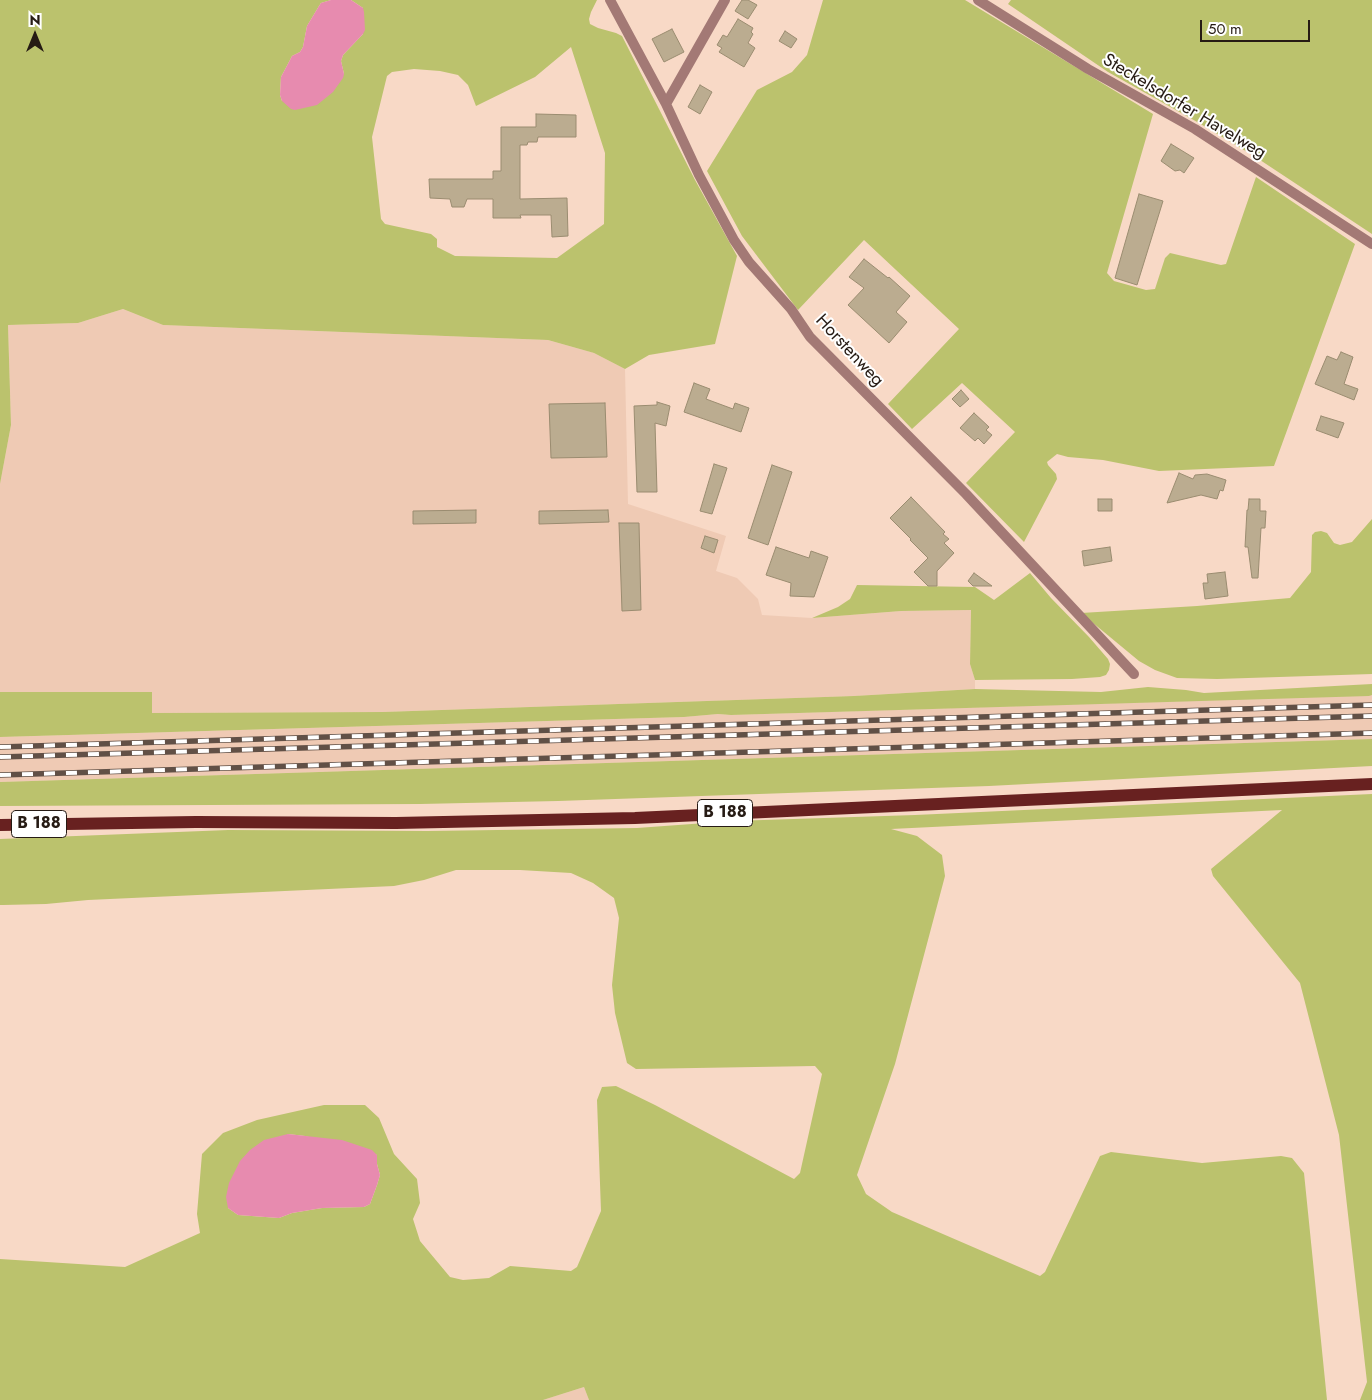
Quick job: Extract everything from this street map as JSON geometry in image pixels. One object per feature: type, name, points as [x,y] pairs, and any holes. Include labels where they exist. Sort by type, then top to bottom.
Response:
[{"type":"main road","name":"B 188","points":[[0,825],[196,822],[396,823],[625,818],[1372,784]]},
{"type":"street","name":"Horstenweg","points":[[610,0],[666,104],[699,175],[748,262],[791,309],[810,337],[966,494],[1134,674]]},
{"type":"street","points":[[666,104],[725,0]]},
{"type":"street","name":"Steckelsdorfer Havelweg","points":[[978,0],[1088,69],[1195,129],[1372,244]]},
{"type":"shaded area","points":[[331,0],[351,0],[363,8],[365,30],[343,55],[341,61],[343,78],[333,92],[317,105],[295,110],[291,109],[282,101],[280,95],[281,77],[292,56],[300,52],[303,47],[307,26],[319,6],[321,3]]},
{"type":"shaded area","points":[[123,309],[163,325],[548,340],[594,353],[625,369],[628,504],[726,536],[716,571],[737,578],[758,599],[762,615],[812,618],[901,611],[971,610],[970,664],[975,680],[975,689],[854,696],[383,712],[152,713],[151,692],[0,692],[0,484],[11,425],[8,325],[78,323]]},
{"type":"shaded area","points":[[1372,695],[1372,739],[0,782],[0,737]]},
{"type":"shaded area","points":[[288,1134],[342,1140],[372,1150],[377,1155],[380,1175],[370,1204],[364,1207],[322,1208],[292,1213],[279,1218],[238,1215],[228,1208],[226,1197],[229,1183],[240,1161],[250,1150],[264,1140]]},
{"type":"shaded area","points":[[584,1387],[589,1400],[543,1400]]},
{"type":"green space","points":[[0,0],[331,0],[321,3],[319,6],[307,26],[303,47],[300,52],[292,56],[281,77],[280,95],[282,101],[344,74],[341,61],[343,55],[363,34],[363,8],[351,0],[597,0],[591,12],[590,24],[622,36],[695,180],[737,256],[715,344],[649,355],[625,369],[594,353],[548,340],[163,325],[123,309],[78,323],[8,325],[11,425],[0,484]],"holes":[[[571,47],[605,153],[604,224],[557,258],[455,256],[437,247],[437,239],[431,234],[385,224],[381,219],[372,137],[387,76],[392,72],[414,69],[440,71],[458,75],[468,85],[476,106],[535,77]]]},
{"type":"green space","points":[[823,0],[965,0],[1153,114],[1107,273],[1114,281],[1146,290],[1155,289],[1165,258],[1170,253],[1221,265],[1226,264],[1256,177],[1355,244],[1274,466],[1159,471],[1103,460],[1068,457],[1057,454],[1047,462],[1056,474],[1057,479],[1024,542],[966,483],[1015,432],[962,383],[912,429],[888,404],[959,329],[864,240],[798,310],[742,236],[707,171],[757,90],[792,72],[807,55]]},
{"type":"green space","points":[[1011,0],[1372,0],[1372,234],[1254,156],[1108,72],[1008,4]]},
{"type":"green space","points":[[1372,519],[1372,674],[1217,679],[1177,678],[1155,670],[1139,661],[1081,613],[1290,598],[1311,572],[1312,535],[1315,532],[1327,533],[1334,543],[1340,545],[1352,542]]},
{"type":"green space","points":[[1030,573],[1108,659],[1110,664],[1106,675],[1072,679],[975,680],[970,664],[971,610],[901,611],[812,618],[838,607],[850,599],[857,585],[975,587],[994,600]]},
{"type":"green space","points":[[1372,684],[1372,695],[1369,696],[0,737],[0,692],[152,692],[152,713],[383,712],[854,696],[975,689],[1101,692],[1148,687],[1204,693]]},
{"type":"green space","points":[[1372,739],[1372,766],[989,786],[420,804],[0,806],[0,782]]},
{"type":"green space","points":[[1372,794],[1372,1400],[1360,1400],[1367,1382],[1339,1135],[1300,983],[1213,876],[1211,869],[1282,810],[891,829],[917,836],[942,855],[945,876],[895,1064],[857,1175],[866,1194],[892,1212],[1040,1276],[1045,1272],[1100,1156],[1111,1152],[1202,1163],[1281,1156],[1292,1158],[1304,1173],[1327,1400],[589,1400],[584,1387],[543,1400],[0,1400],[0,1259],[125,1267],[200,1233],[197,1214],[202,1154],[223,1133],[257,1120],[324,1105],[365,1105],[379,1118],[394,1154],[417,1179],[420,1203],[413,1219],[420,1241],[450,1277],[463,1280],[489,1278],[510,1266],[571,1271],[577,1267],[601,1211],[597,1100],[602,1087],[616,1086],[794,1179],[800,1173],[822,1074],[815,1066],[636,1069],[627,1063],[615,1013],[612,985],[619,918],[614,898],[593,883],[571,873],[520,870],[456,870],[424,880],[394,886],[0,905],[0,839],[228,830],[428,831],[637,828],[733,821],[915,815]],"holes":[[[288,1134],[305,1136],[377,1155],[380,1175],[370,1204],[364,1207],[322,1208],[292,1213],[279,1218],[238,1215],[228,1208]]]},
{"type":"building","points":[[742,0],[748,0],[757,5],[748,19],[735,11]]},
{"type":"building","points":[[738,19],[753,28],[751,32],[753,34],[748,43],[755,48],[744,67],[719,52],[722,48],[717,45],[723,35],[727,37]]},
{"type":"building","points":[[672,29],[684,52],[664,62],[652,39]]},
{"type":"building","points":[[785,31],[797,39],[791,48],[779,41]]},
{"type":"building","points":[[700,85],[712,92],[700,114],[688,107]]},
{"type":"building","points":[[536,114],[576,115],[576,137],[538,137],[537,142],[528,142],[527,145],[520,145],[520,199],[567,198],[568,236],[552,237],[551,215],[520,215],[521,218],[493,218],[493,199],[467,199],[464,207],[452,207],[450,199],[430,198],[429,179],[493,179],[493,171],[501,171],[501,127],[536,127]]},
{"type":"building","points":[[1171,144],[1194,158],[1184,173],[1180,170],[1175,171],[1161,161]]},
{"type":"building","points":[[1139,194],[1163,201],[1137,285],[1115,278]]},
{"type":"building","points":[[864,259],[889,277],[910,296],[896,312],[907,322],[889,343],[848,305],[864,288],[849,277]]},
{"type":"building","points":[[1341,352],[1353,357],[1344,384],[1358,389],[1354,400],[1315,384],[1327,356],[1337,360]]},
{"type":"building","points":[[694,383],[710,389],[706,399],[733,409],[735,403],[749,408],[741,432],[684,412]]},
{"type":"building","points":[[961,390],[969,399],[960,407],[952,399]]},
{"type":"building","points":[[657,402],[670,406],[666,426],[655,423],[657,492],[637,492],[634,406],[657,405]]},
{"type":"building","points":[[605,403],[607,457],[551,458],[549,404]]},
{"type":"building","points":[[974,413],[989,427],[986,430],[992,435],[984,444],[978,438],[975,441],[960,428]]},
{"type":"building","points":[[1321,416],[1344,423],[1338,438],[1316,430]]},
{"type":"building","points":[[714,464],[727,468],[712,514],[700,511]]},
{"type":"building","points":[[772,465],[792,472],[768,545],[748,538]]},
{"type":"building","points":[[1179,473],[1193,479],[1195,475],[1207,474],[1226,480],[1223,491],[1220,490],[1217,499],[1201,495],[1167,503]]},
{"type":"building","points":[[911,497],[945,532],[943,534],[949,539],[944,543],[954,553],[937,571],[937,586],[928,586],[914,572],[928,558],[890,518]]},
{"type":"building","points":[[1098,499],[1112,499],[1112,511],[1098,511]]},
{"type":"building","points":[[1249,499],[1260,499],[1260,511],[1266,511],[1265,528],[1261,528],[1258,578],[1252,578],[1248,547],[1245,547]]},
{"type":"building","points":[[476,510],[476,523],[413,524],[413,511]]},
{"type":"building","points":[[608,510],[609,522],[539,524],[539,511]]},
{"type":"building","points":[[619,523],[639,523],[641,610],[622,611]]},
{"type":"building","points":[[705,536],[718,540],[714,553],[701,548]]},
{"type":"building","points":[[776,547],[809,558],[811,551],[828,557],[814,597],[790,596],[791,583],[766,575]]},
{"type":"building","points":[[1110,547],[1112,561],[1084,566],[1082,551]]},
{"type":"building","points":[[1225,572],[1228,596],[1205,599],[1203,583],[1208,583],[1207,574]]},
{"type":"building","points":[[974,573],[992,586],[973,586],[968,581]]},
{"type":"railway","points":[[0,747],[1372,705]]},
{"type":"railway","points":[[0,757],[1372,716]]},
{"type":"railway","points":[[0,775],[1372,733]]}]
